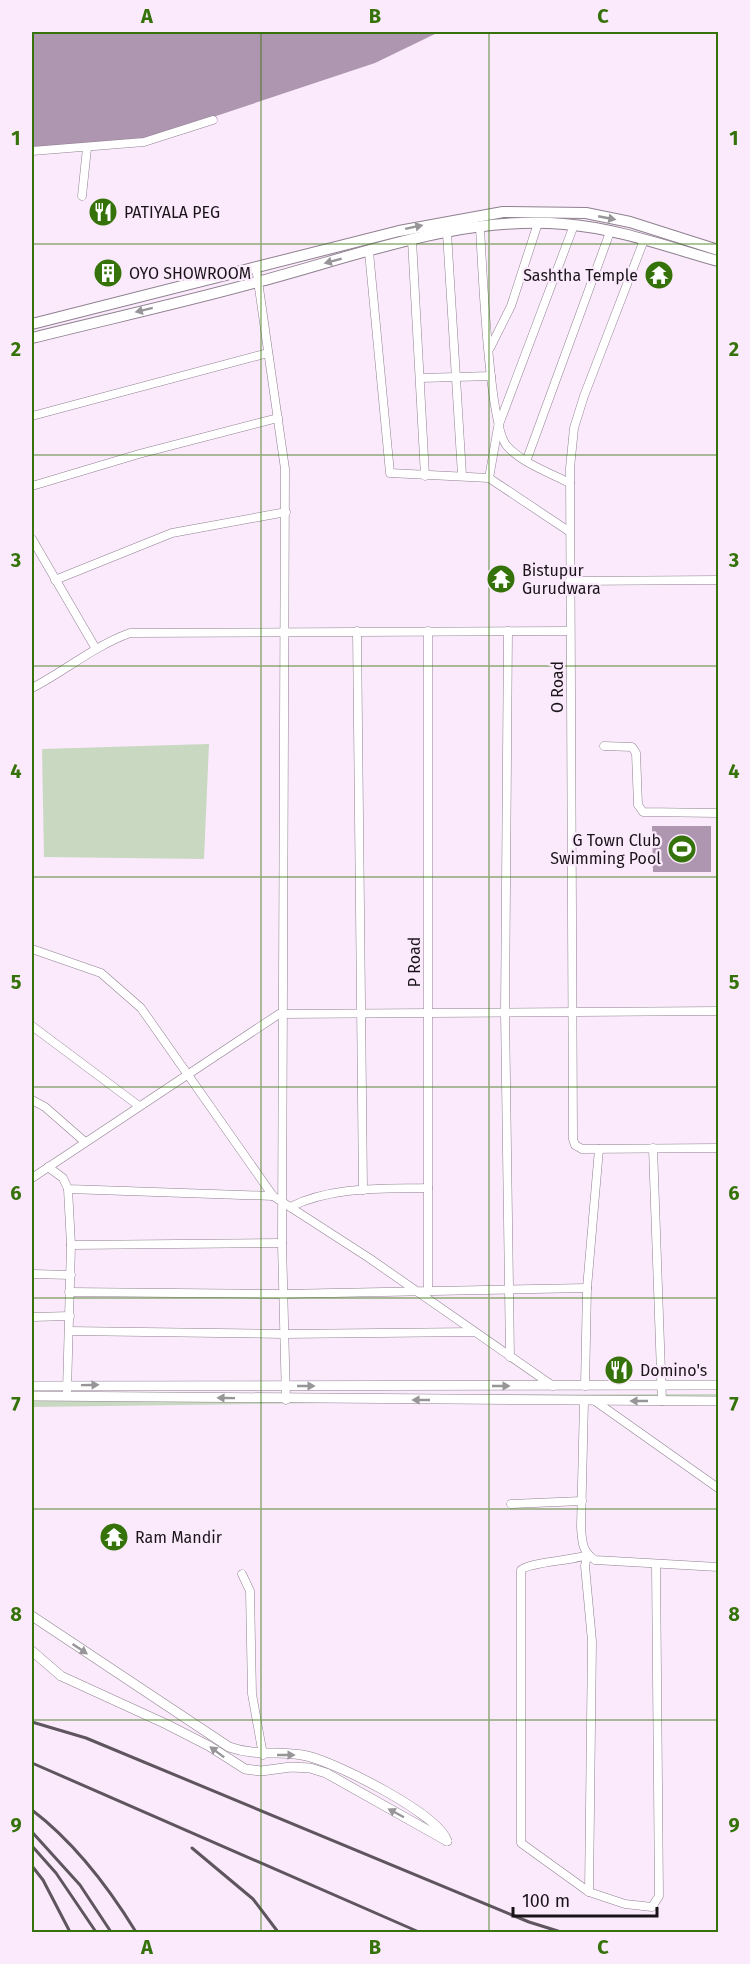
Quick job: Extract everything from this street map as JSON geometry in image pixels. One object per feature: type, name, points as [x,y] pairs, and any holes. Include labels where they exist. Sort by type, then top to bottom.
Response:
[{"type":"main road","points":[[32,324],[399,231],[503,212],[586,213],[630,222],[718,249]]},
{"type":"main road","points":[[32,338],[259,282],[412,240],[480,227],[538,223],[574,225],[644,240],[718,261]]},
{"type":"street","points":[[32,151],[144,142],[213,120]]},
{"type":"street","points":[[82,196],[87,148]]},
{"type":"street","points":[[489,349],[511,306],[538,223]]},
{"type":"street","points":[[489,478],[498,427],[574,225]]},
{"type":"street","points":[[480,227],[491,376],[501,439],[507,447],[570,483]]},
{"type":"street","points":[[527,459],[610,232]]},
{"type":"street","points":[[447,233],[462,475]]},
{"type":"street","points":[[412,240],[421,378],[424,476]]},
{"type":"street","name":"O Road","points":[[599,1149],[582,1149],[575,1145],[570,483],[574,428],[644,240]]},
{"type":"street","points":[[369,252],[390,473],[489,478],[570,532]]},
{"type":"street","points":[[256,267],[285,469],[282,631],[282,1294],[286,1400]]},
{"type":"street","points":[[32,416],[268,353]]},
{"type":"street","points":[[421,378],[491,376]]},
{"type":"street","points":[[32,486],[139,454],[278,418]]},
{"type":"street","points":[[56,580],[172,533],[285,512]]},
{"type":"street","points":[[32,539],[96,649]]},
{"type":"street","points":[[570,582],[718,580]]},
{"type":"street","points":[[32,688],[96,649],[130,633],[149,631],[570,631]]},
{"type":"street","name":"P Road","points":[[428,631],[428,1292]]},
{"type":"street","points":[[508,631],[505,1012],[510,1357]]},
{"type":"street","points":[[357,632],[363,1190]]},
{"type":"street","points":[[604,746],[632,747],[636,753],[638,805],[643,812],[718,813]]},
{"type":"street","points":[[32,949],[101,973],[141,1008],[189,1073],[273,1196],[553,1386]]},
{"type":"street","points":[[32,1178],[282,1014],[718,1011]]},
{"type":"street","points":[[32,1026],[139,1106]]},
{"type":"street","points":[[32,1100],[45,1107],[85,1142]]},
{"type":"street","points":[[653,1148],[662,1401]]},
{"type":"street","points":[[585,1386],[587,1288],[599,1149],[718,1148]]},
{"type":"street","points":[[48,1167],[63,1178],[68,1189],[71,1245],[68,1396]]},
{"type":"street","points":[[290,1207],[326,1193],[428,1188]]},
{"type":"street","points":[[68,1189],[273,1196]]},
{"type":"street","points":[[71,1245],[282,1244]]},
{"type":"street","points":[[32,1274],[71,1275]]},
{"type":"street","points":[[69,1292],[282,1294],[587,1288]]},
{"type":"street","points":[[32,1317],[70,1316]]},
{"type":"street","points":[[69,1331],[284,1334],[474,1332]]},
{"type":"street","points":[[32,1386],[718,1385]]},
{"type":"street","points":[[32,1396],[286,1400],[718,1401]]},
{"type":"street","points":[[584,1401],[583,1545],[587,1555],[585,1566],[592,1641],[589,1892]]},
{"type":"street","points":[[595,1401],[718,1488]]},
{"type":"street","points":[[511,1504],[582,1501]]},
{"type":"street","points":[[656,1565],[659,1896],[652,1907],[625,1904],[589,1892],[521,1843],[519,1579],[521,1570],[525,1566],[559,1563],[587,1555],[595,1560],[718,1568]]},
{"type":"street","points":[[243,1574],[250,1590],[252,1694],[263,1755]]},
{"type":"street","points":[[32,1616],[229,1748],[263,1755],[305,1755],[366,1781],[431,1819],[444,1832],[447,1841],[326,1773],[310,1768],[291,1767],[261,1772],[238,1766],[209,1746],[166,1724],[61,1676],[32,1651]]},
{"type":"green space","points":[[209,744],[204,859],[44,857],[42,749]]},
{"type":"green space","points":[[718,1394],[718,1398],[32,1407],[32,1396]]},
{"type":"shaded area","points":[[32,32],[439,32],[375,63],[144,140],[32,149]]},
{"type":"shaded area","name":"G Town Club Swimming Pool","points":[[652,826],[711,826],[711,872],[653,872]]},
{"type":"railway","points":[[32,1722],[86,1738],[529,1922],[561,1932]]},
{"type":"railway","points":[[32,1763],[419,1932]]},
{"type":"railway","points":[[32,1810],[62,1836],[90,1867],[136,1932]]},
{"type":"railway","points":[[32,1832],[80,1885],[111,1932]]},
{"type":"railway","points":[[32,1846],[56,1873],[96,1932]]},
{"type":"railway","points":[[192,1848],[253,1899],[278,1932]]},
{"type":"railway","points":[[32,1866],[43,1880],[70,1932]]},
{"type":"place","name":"PATIYALA PEG","points":[[103,212]]},
{"type":"place","name":"OYO SHOWROOM","points":[[108,273]]},
{"type":"place","name":"Sashtha Temple","points":[[659,275]]},
{"type":"place","name":"Bistupur Gurudwara","points":[[501,579]]},
{"type":"place","name":"G Town Club Swimming Pool","points":[[682,849]]},
{"type":"place","name":"Domino's","points":[[619,1370]]},
{"type":"place","name":"Ram Mandir","points":[[114,1537]]}]
